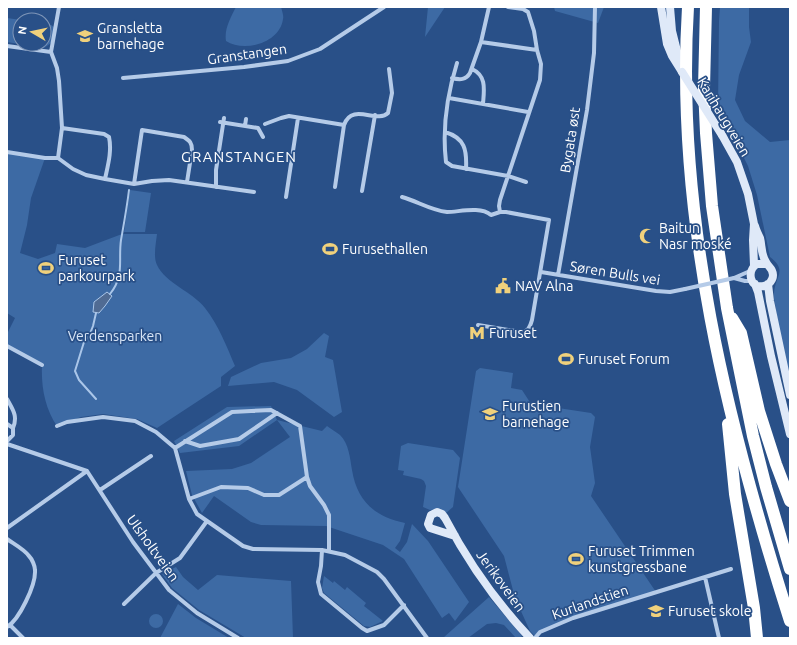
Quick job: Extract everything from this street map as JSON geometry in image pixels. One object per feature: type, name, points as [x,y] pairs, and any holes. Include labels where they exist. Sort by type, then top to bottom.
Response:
[{"type":"highway","points":[[688,7],[685,68],[686,119],[690,182],[706,294],[727,397],[760,525],[790,621]]},
{"type":"highway","points":[[706,7],[704,88],[707,148],[714,222],[726,308],[750,424],[766,487],[790,569]]},
{"type":"highway","points":[[726,308],[741,333],[760,411],[776,464],[790,501]]},
{"type":"highway","points":[[727,397],[730,448],[735,494],[754,608],[757,638]]},
{"type":"main road","name":"Karihaugveien","points":[[661,7],[667,44],[672,56],[733,153],[741,171],[748,194],[754,224],[760,239],[762,254],[766,264],[772,268],[773,275],[771,282],[768,284],[770,301],[790,395]]},
{"type":"main road","name":"Karihaugveien","points":[[670,7],[672,30],[682,72]]},
{"type":"main road","name":"Karihaugveien","points":[[754,224],[750,270],[751,282],[758,292],[778,387],[790,434]]},
{"type":"main road","points":[[750,270],[760,263],[766,264]]},
{"type":"main road","points":[[751,282],[762,286],[768,284]]},
{"type":"main road","name":"Jerikoveien","points":[[455,536],[471,563],[505,611],[530,638]]},
{"type":"street","points":[[52,46],[59,7]]},
{"type":"street","name":"Granstangen","points":[[123,78],[244,67],[288,61],[305,56],[320,49],[384,7]]},
{"type":"street","points":[[452,78],[459,80],[468,77],[482,42],[489,7]]},
{"type":"street","points":[[500,212],[500,200],[541,74],[541,64],[534,31],[528,12],[523,9],[508,7]]},
{"type":"street","name":"Bygata øst","points":[[558,275],[587,110],[594,53],[595,7]]},
{"type":"street","points":[[482,42],[537,50]]},
{"type":"street","points":[[51,52],[57,68],[62,128],[58,158]]},
{"type":"street","points":[[457,63],[448,98],[445,132],[446,162],[452,166],[508,176],[526,182]]},
{"type":"street","points":[[335,187],[346,120],[361,113],[382,116],[388,113],[392,93],[389,69]]},
{"type":"street","points":[[472,69],[477,71],[483,80],[484,90],[482,104]]},
{"type":"street","points":[[448,98],[528,112]]},
{"type":"street","points":[[362,191],[374,115]]},
{"type":"street","points":[[265,124],[289,116],[344,125]]},
{"type":"street","points":[[286,197],[298,118]]},
{"type":"street","points":[[245,126],[246,119]]},
{"type":"street","points":[[216,187],[214,170],[223,121],[258,128],[263,137]]},
{"type":"street","points":[[62,128],[104,134],[109,137],[109,162],[105,179]]},
{"type":"street","points":[[134,184],[142,130],[184,137],[190,140],[192,150],[186,182]]},
{"type":"street","points":[[445,132],[455,136],[463,145],[466,155],[466,169]]},
{"type":"street","points":[[7,152],[45,158],[58,158],[73,169],[86,175],[134,184],[152,181],[186,182],[254,192]]},
{"type":"street","points":[[402,197],[419,204],[448,212],[462,210],[485,211],[491,214],[500,212],[549,220],[531,325],[526,331],[521,332],[478,324]]},
{"type":"street","name":"Søren Bulls vei","points":[[541,272],[651,291],[670,292],[734,278],[750,270]]},
{"type":"street","name":"Søren Bulls vei","points":[[734,278],[751,282]]},
{"type":"street","points":[[7,346],[42,365]]},
{"type":"street","points":[[7,399],[16,420],[13,428],[13,435],[7,442],[87,471]]},
{"type":"street","points":[[174,448],[232,412],[271,410],[300,426],[307,478],[310,486],[324,505],[329,515],[329,551]]},
{"type":"street","points":[[185,441],[200,446],[239,439],[277,413]]},
{"type":"street","points":[[57,426],[68,422],[103,418],[135,421],[156,432],[174,448],[189,499],[197,514],[243,546],[253,549],[329,551],[345,555],[378,572],[388,583],[427,638]]},
{"type":"street","points":[[7,424],[13,428]]},
{"type":"street","points":[[100,490],[151,456]]},
{"type":"street","points":[[7,528],[87,471]]},
{"type":"street","name":"Ulsholtveien","points":[[87,471],[130,538],[170,590],[197,613],[238,638]]},
{"type":"street","points":[[189,499],[221,487],[248,488],[264,495],[279,495],[307,478]]},
{"type":"street","points":[[124,604],[156,573],[180,558],[207,521]]},
{"type":"street","points":[[7,539],[30,556],[35,569],[31,589],[20,611],[9,626],[23,638]]},
{"type":"street","points":[[322,550],[318,582],[321,594],[362,628],[367,631],[384,625],[404,605]]},
{"type":"street","name":"Kurlandstien","points":[[535,638],[540,632],[573,618],[730,569]]},
{"type":"street","points":[[705,577],[719,638]]},
{"type":"green space","points":[[236,7],[281,7],[283,18],[280,27],[268,40],[260,44],[242,46],[226,41],[228,23]]},
{"type":"green space","points":[[428,7],[445,7],[425,37]]},
{"type":"green space","points":[[554,7],[604,7],[598,23],[555,11]]},
{"type":"green space","points":[[720,7],[749,7],[751,42],[739,75],[735,100],[745,121],[770,142],[790,140],[790,382],[774,298],[775,287],[779,274],[778,266],[770,257],[757,195],[748,166],[736,142],[722,120],[718,107]]},
{"type":"green space","points":[[7,18],[12,19],[12,43],[7,42]]},
{"type":"green space","points":[[52,26],[54,27],[52,38]]},
{"type":"green space","name":"Verdensparken","points":[[7,152],[45,158],[31,198],[27,225],[20,253],[38,259],[55,253],[57,244],[85,248],[122,234],[157,234],[155,254],[157,265],[166,277],[194,297],[205,308],[218,329],[235,366],[221,377],[221,386],[157,428],[137,419],[103,414],[81,417],[57,426],[49,412],[45,397],[42,381],[42,365],[7,346],[7,334],[15,318],[7,313]]},
{"type":"green space","points":[[130,190],[151,193],[145,232],[124,232]]},
{"type":"green space","points":[[324,333],[329,336],[325,357],[333,360],[342,412],[334,417],[297,390],[274,382],[228,386],[231,377],[261,363],[291,358],[307,349]]},
{"type":"green space","points":[[480,368],[513,373],[511,388],[522,390],[535,410],[545,406],[591,413],[595,417],[590,447],[595,483],[591,496],[656,592],[601,609],[540,632],[536,637],[530,631],[515,598],[504,556],[458,487],[476,371]]},
{"type":"green space","points":[[271,406],[277,420],[239,446],[180,453],[174,441],[227,407]]},
{"type":"green space","points":[[277,420],[322,431],[327,426],[340,435],[347,447],[354,481],[363,499],[376,512],[385,517],[405,523],[400,541],[395,548],[400,552],[407,542],[412,524],[428,541],[469,602],[455,621],[449,613],[442,618],[404,559],[383,545],[326,526],[261,525],[251,522],[214,496],[202,513],[192,495],[186,471],[232,469],[251,463],[290,437]]},
{"type":"green space","points":[[408,443],[453,450],[460,458],[453,507],[446,513],[438,509],[430,510],[423,507],[426,486],[424,481],[403,475],[404,471],[398,470],[401,446]]},
{"type":"green space","points":[[176,567],[183,577],[198,590],[217,575],[291,581],[293,638],[246,638],[199,610],[172,588],[162,574]]},
{"type":"green space","points":[[324,576],[333,583],[334,581],[345,590],[347,587],[366,603],[364,606],[383,621],[370,627],[364,626],[324,593],[322,588]]},
{"type":"green space","points":[[489,597],[522,636],[520,638],[516,638],[504,625],[496,623],[487,624],[468,638],[443,638]]},
{"type":"green space","points":[[178,604],[196,618],[229,638],[160,638]]},
{"type":"green space","points":[[156,614],[161,616],[163,621],[161,626],[156,628],[151,626],[149,621],[151,616]]},
{"type":"shaded area","points":[[107,292],[112,296],[105,306],[99,313],[93,312],[94,302]]},
{"type":"waterway","points":[[110,294],[118,280],[120,268],[120,248],[129,190]]},
{"type":"waterway","points":[[96,313],[93,326],[89,336],[84,342],[75,371],[79,380],[96,399]]},
{"type":"place","name":"Gransletta barnehage","points":[[85,36]]},
{"type":"place","name":"Baitun Nasr moské","points":[[647,236]]},
{"type":"place","name":"Furusethallen","points":[[330,249]]},
{"type":"place","name":"Furuset parkourpark","points":[[46,268]]},
{"type":"place","name":"NAV Alna","points":[[503,286]]},
{"type":"place","name":"Furuset","points":[[477,333]]},
{"type":"place","name":"Furuset Forum","points":[[566,359]]},
{"type":"place","name":"Furustien barnehage","points":[[490,414]]},
{"type":"place","name":"Furuset Trimmen kunstgressbane","points":[[576,559]]},
{"type":"place","name":"Furuset skole","points":[[656,611]]},
{"type":"district","name":"GRANSTANGEN","points":[[239,156]]}]
